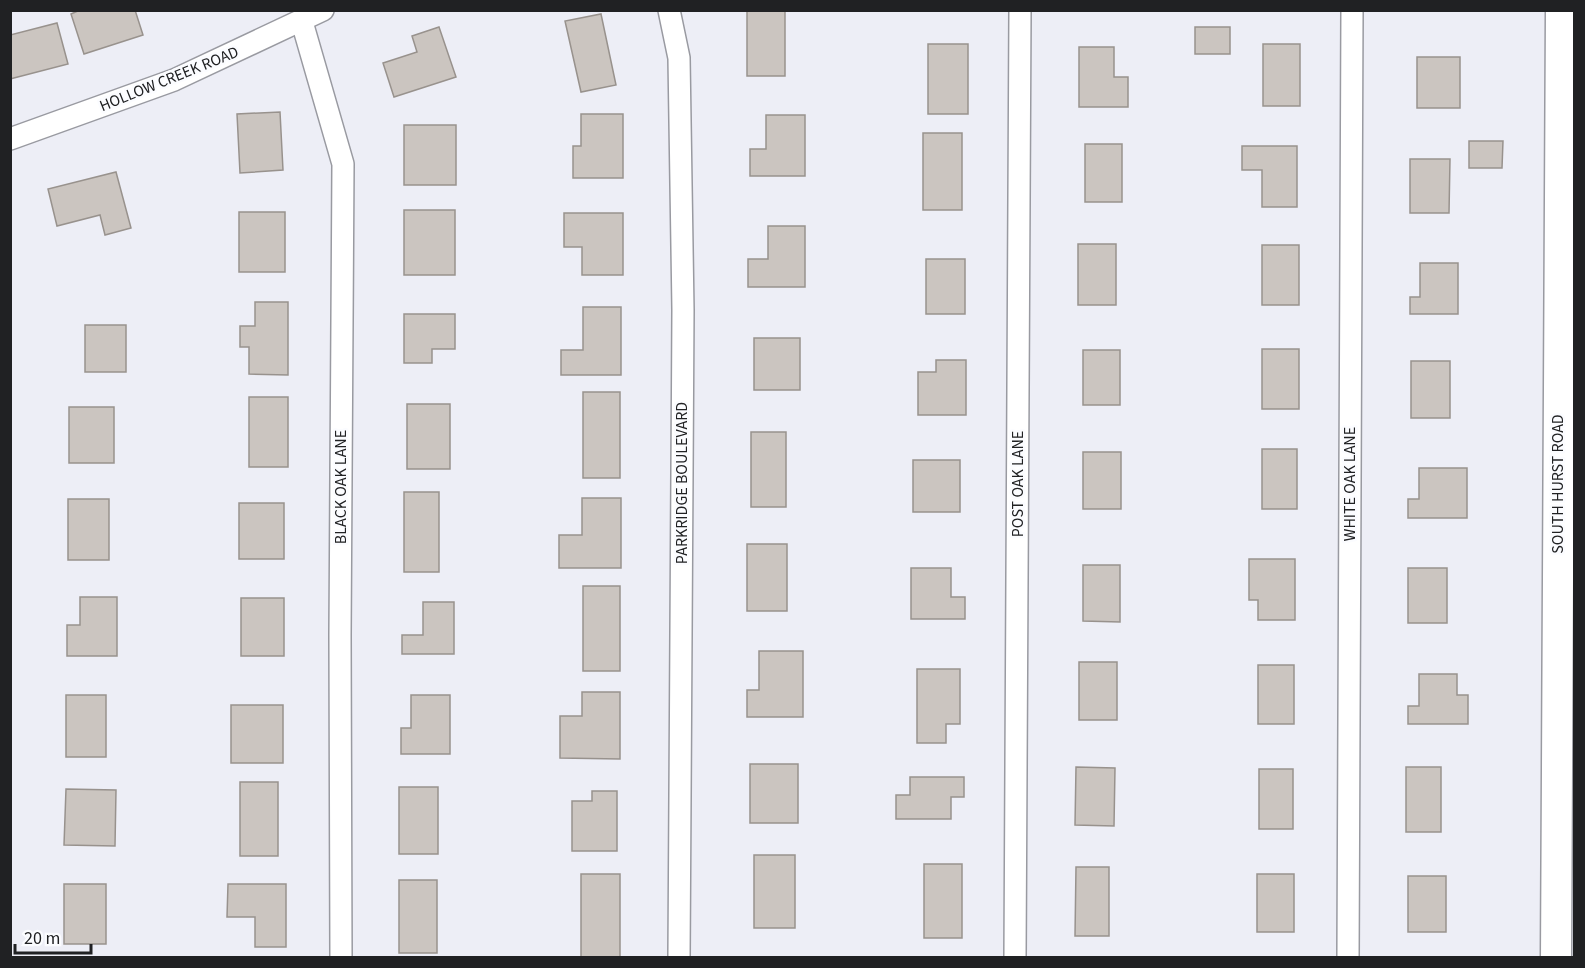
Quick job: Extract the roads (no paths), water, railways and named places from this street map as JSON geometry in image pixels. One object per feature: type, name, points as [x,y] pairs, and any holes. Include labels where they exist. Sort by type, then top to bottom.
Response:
[{"type":"street","name":"HOLLOW CREEK ROAD","points":[[10,139],[174,80],[302,22],[323,10]]},
{"type":"street","name":"PARKRIDGE BOULEVARD","points":[[669,10],[679,58],[683,310],[679,957]]},
{"type":"street","name":"POST OAK LANE","points":[[1015,957],[1020,10]]},
{"type":"street","name":"WHITE OAK LANE","points":[[1348,957],[1352,10]]},
{"type":"street","name":"SOUTH HURST ROAD","points":[[1556,957],[1561,10]]},
{"type":"street","name":"BLACK OAK LANE","points":[[302,22],[343,164],[340,624],[341,957]]}]
